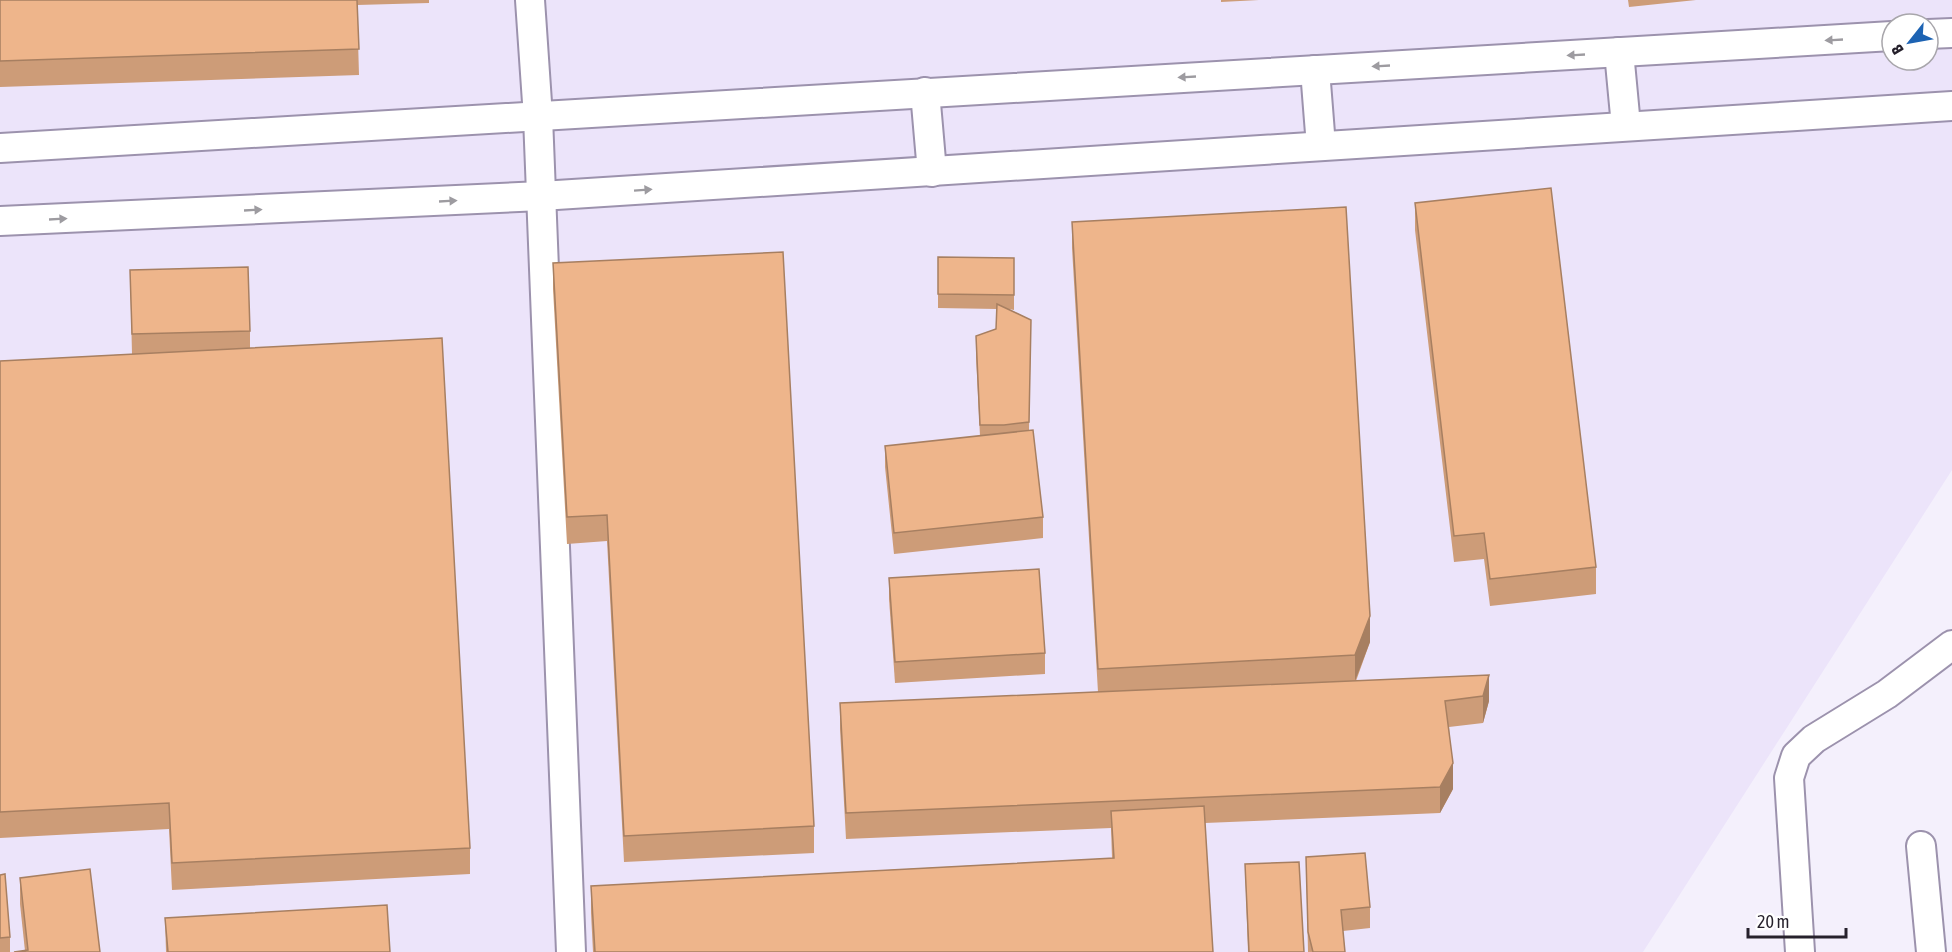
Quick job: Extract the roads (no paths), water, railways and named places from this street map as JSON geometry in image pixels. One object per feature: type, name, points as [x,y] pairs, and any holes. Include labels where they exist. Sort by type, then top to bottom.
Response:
[{"type":"street","points":[[530,0],[538,117],[571,952]]},
{"type":"street","points":[[0,148],[1880,37]]},
{"type":"street","points":[[1619,52],[1626,126]]},
{"type":"street","points":[[1315,70],[1321,146]]},
{"type":"street","points":[[925,92],[932,171]]},
{"type":"street","points":[[0,221],[541,196],[1952,106]]},
{"type":"street","points":[[1800,952],[1789,777],[1796,756],[1814,740],[1887,694],[1952,645]]},
{"type":"street","points":[[1921,846],[1931,952]]}]
